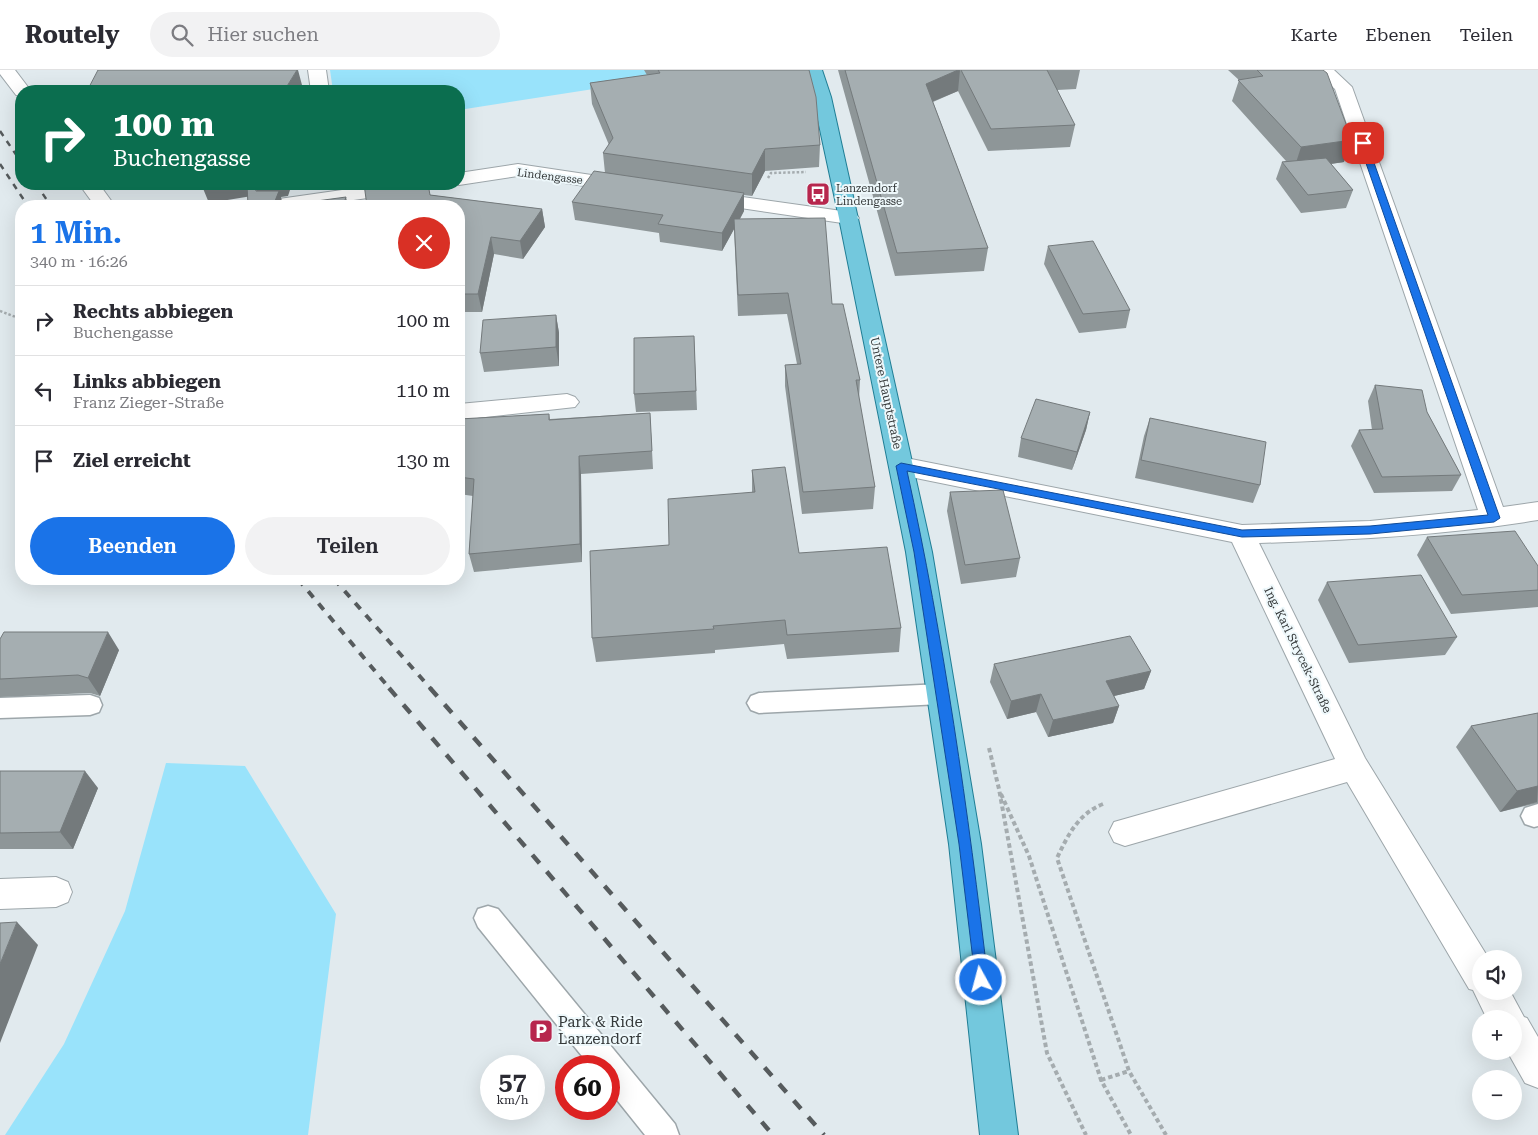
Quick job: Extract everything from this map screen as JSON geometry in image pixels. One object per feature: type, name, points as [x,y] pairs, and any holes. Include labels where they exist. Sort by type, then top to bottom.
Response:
[{"type":"main road","name":"Untere Hauptstraße","points":[[813,70],[822,97],[849,218],[919,552],[965,844],[999,1135]]},
{"type":"street","points":[[6,70],[17,85]]},
{"type":"street","points":[[317,70],[319,85]]},
{"type":"street","points":[[1323,70],[1343,87],[1494,518]]},
{"type":"street","name":"Lindengasse","points":[[465,178],[518,170],[646,189]]},
{"type":"street","points":[[296,200],[335,190]]},
{"type":"street","points":[[685,195],[849,218]]},
{"type":"street","points":[[465,411],[567,402]]},
{"type":"street","points":[[901,466],[1242,534],[1370,530],[1494,518],[1538,511]]},
{"type":"street","name":"Ing. Karl Strycek-Straße","points":[[1242,534],[1354,767],[1472,962]]},
{"type":"street","points":[[1125,832],[1354,767]]},
{"type":"street","points":[[0,894],[56,892]]},
{"type":"street","points":[[1522,1043],[1538,1070]]},
{"type":"lane","points":[[759,704],[941,694]]},
{"type":"lane","points":[[0,708],[90,705]]},
{"type":"lane","points":[[488,918],[600,1055]]},
{"type":"lane","points":[[620,1080],[664,1135]]},
{"type":"path","points":[[754,205],[771,173],[837,171]]},
{"type":"path","points":[[0,311],[15,316]]},
{"type":"path","points":[[999,789],[1029,856],[1100,1080],[1131,1135]]},
{"type":"path","points":[[1111,802],[1091,807],[1071,827],[1057,858],[1129,1070],[1166,1135]]},
{"type":"path","points":[[1100,1080],[1129,1070]]},
{"type":"shaded area","points":[[330,70],[665,70],[671,77],[465,109],[465,85],[332,85]]},
{"type":"shaded area","points":[[166,763],[245,766],[336,914],[308,1135],[5,1135],[64,1044],[125,911]]},
{"type":"building","points":[[98,70],[297,70],[288,85],[90,85]]},
{"type":"building","points":[[658,70],[809,70],[816,97],[820,145],[765,149],[752,174],[603,153],[613,138],[590,83],[660,73]]},
{"type":"building","points":[[845,70],[958,70],[926,84],[988,248],[897,253]]},
{"type":"building","points":[[961,70],[1047,70],[1075,125],[991,129]]},
{"type":"building","points":[[1257,70],[1323,70],[1327,73],[1352,140],[1301,147],[1238,80],[1263,76]]},
{"type":"building","points":[[1326,158],[1353,190],[1308,195],[1282,162]]},
{"type":"building","points":[[594,171],[744,193],[722,233],[658,224],[663,215],[572,202]]},
{"type":"building","points":[[247,190],[279,191],[275,200],[248,200]]},
{"type":"building","points":[[365,190],[429,190],[430,195],[542,209],[520,241],[491,237],[478,294],[465,294],[465,200],[366,200]]},
{"type":"building","points":[[346,197],[345,200],[324,200]]},
{"type":"building","points":[[825,218],[832,304],[843,304],[860,380],[856,380],[875,487],[803,492],[785,365],[801,364],[788,293],[738,295],[734,219]]},
{"type":"building","points":[[1093,241],[1130,310],[1083,314],[1048,246]]},
{"type":"building","points":[[556,315],[556,347],[480,353],[483,320]]},
{"type":"building","points":[[694,336],[696,391],[634,394],[634,338]]},
{"type":"building","points":[[1375,385],[1422,390],[1427,412],[1461,475],[1382,477],[1359,430],[1383,429]]},
{"type":"building","points":[[1036,399],[1090,412],[1077,452],[1021,438]]},
{"type":"building","points":[[650,413],[652,451],[579,456],[580,544],[469,554],[474,479],[465,478],[465,419],[549,414],[549,420]]},
{"type":"building","points":[[1150,418],[1266,442],[1260,485],[1141,460]]},
{"type":"building","points":[[785,467],[799,553],[887,547],[901,628],[787,635],[785,620],[713,626],[714,629],[592,638],[590,551],[669,545],[668,499],[755,492],[752,470]]},
{"type":"building","points":[[1003,490],[1020,558],[965,565],[950,492]]},
{"type":"building","points":[[1515,531],[1538,566],[1538,590],[1462,595],[1427,537]]},
{"type":"building","points":[[1421,575],[1457,637],[1358,645],[1327,582]]},
{"type":"building","points":[[4,632],[108,632],[88,678],[78,675],[0,679],[0,639]]},
{"type":"building","points":[[1130,636],[1151,671],[1106,681],[1119,706],[1053,720],[1041,694],[1011,701],[994,664]]},
{"type":"building","points":[[1538,713],[1538,786],[1517,791],[1471,726]]},
{"type":"building","points":[[0,771],[85,771],[60,832],[0,833]]},
{"type":"building","points":[[17,922],[0,964],[0,923]]},
{"type":"railway","points":[[0,131],[15,153]]},
{"type":"railway","points":[[0,164],[15,186]]},
{"type":"railway","points":[[17,190],[24,200]]},
{"type":"railway","points":[[40,190],[47,200]]},
{"type":"railway","points":[[303,585],[390,689]]},
{"type":"railway","points":[[339,585],[431,689]]},
{"type":"railway","points":[[389,688],[773,1135]]},
{"type":"railway","points":[[430,688],[824,1135]]},
{"type":"place","name":"Lanzendorf Lindengasse","points":[[818,194]]},
{"type":"place","name":"Park & Ride Lanzendorf","points":[[541,1031]]},
{"type":"route","points":[[981,980],[965,844],[919,552],[901,466],[1242,534],[1370,530],[1494,518],[1363,143]]}]
